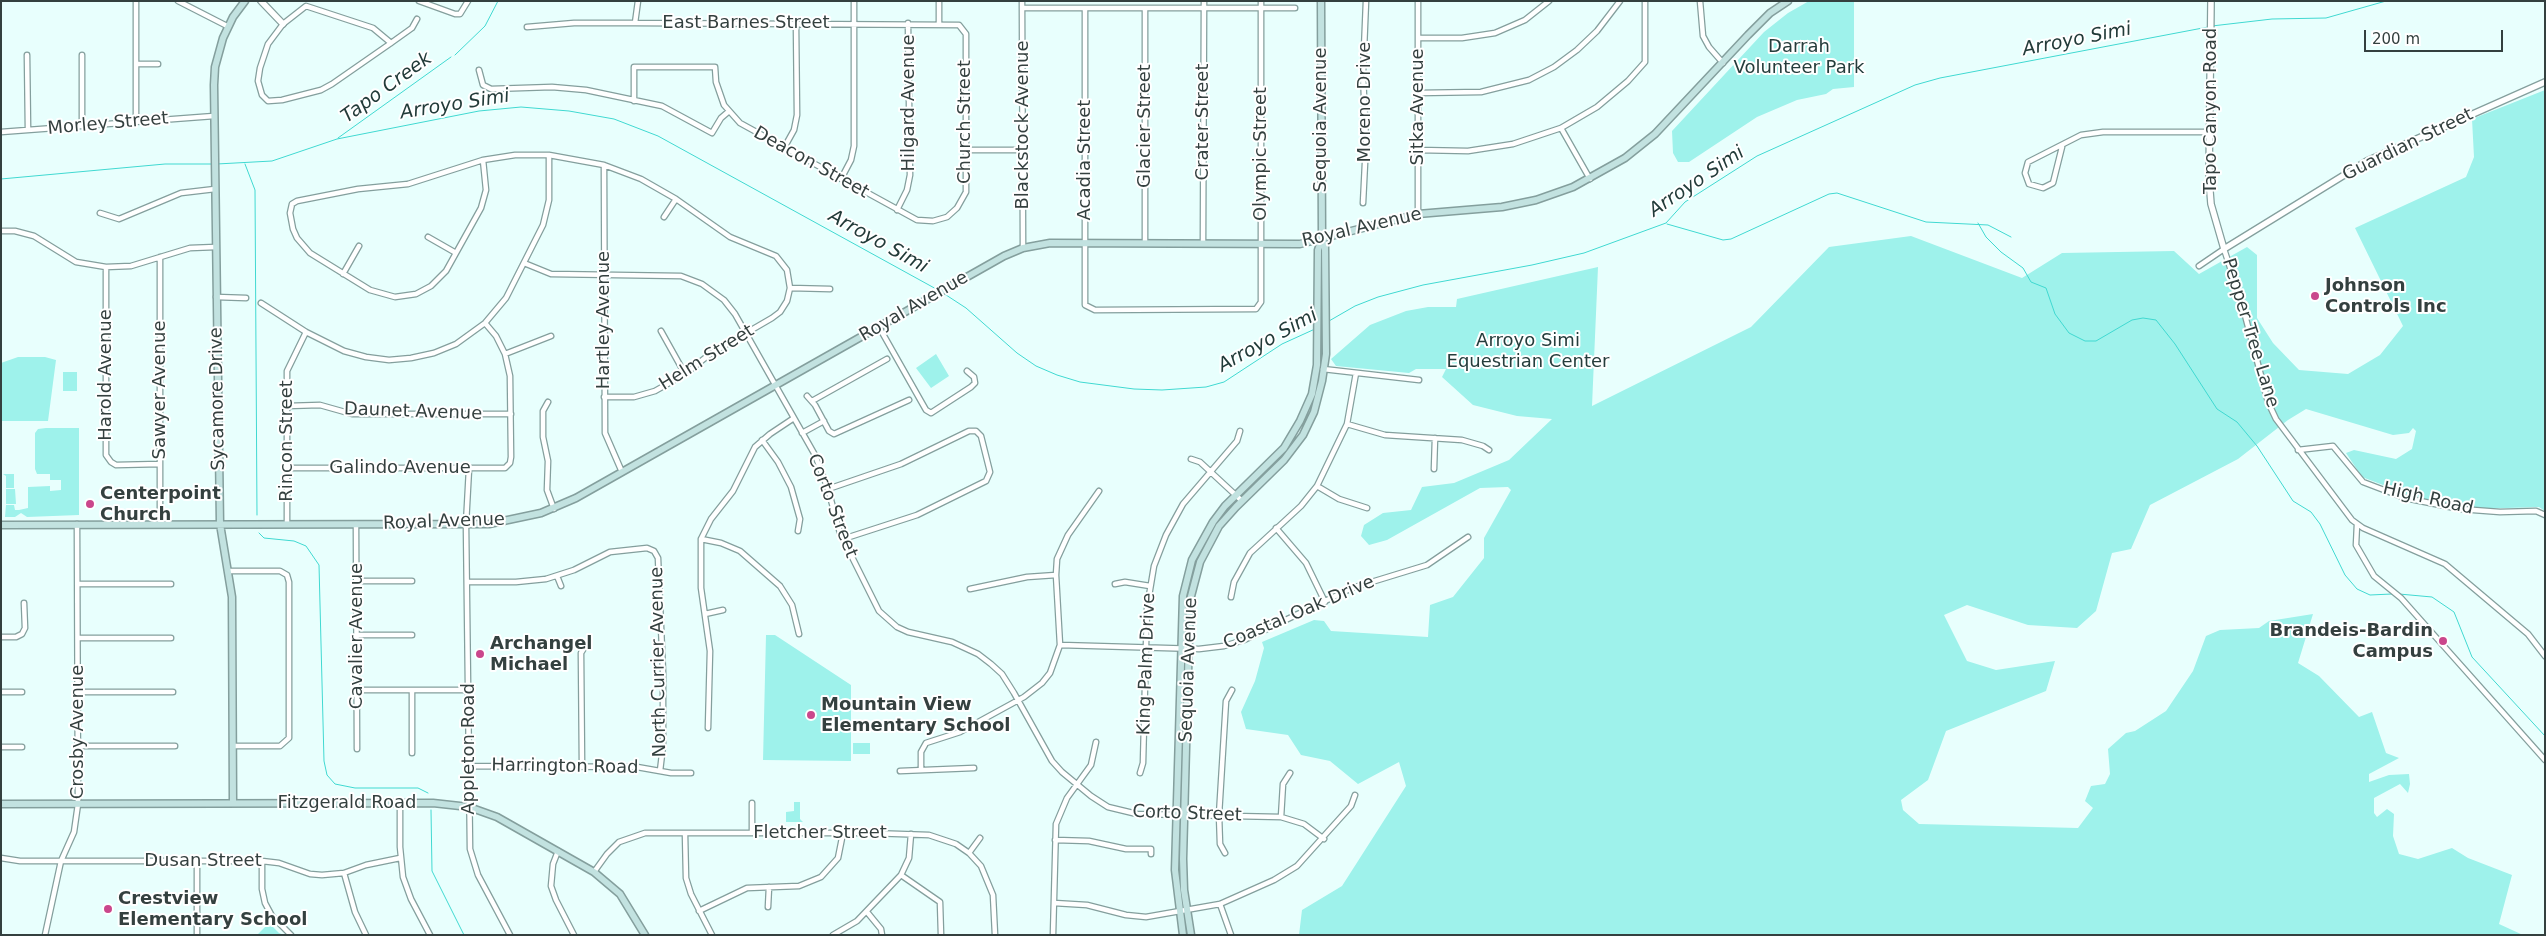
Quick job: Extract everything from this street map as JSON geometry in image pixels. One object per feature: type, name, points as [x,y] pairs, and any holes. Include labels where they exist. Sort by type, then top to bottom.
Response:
[{"type":"main road","name":"Sycamore Drive","points":[[233,804],[232,597],[220,524],[214,116],[215,67],[227,26],[245,1]]},
{"type":"main road","name":"Royal Avenue","points":[[1,524],[466,524],[504,522],[554,508],[622,472],[1004,256],[1022,248],[1050,243],[1300,244],[1418,214],[1518,204],[1555,194],[1590,179],[1625,158],[1655,134],[1760,23],[1788,1]]},
{"type":"main road","name":"Sequoia Avenue","points":[[1183,935],[1175,870],[1183,596],[1192,560],[1213,522],[1236,495],[1270,464],[1295,432],[1312,394],[1317,368],[1318,250],[1322,239],[1323,2]]},
{"type":"main road","name":"Sequoia Avenue","points":[[1191,935],[1183,874],[1190,600],[1200,562],[1219,526],[1284,460],[1302,435],[1319,395],[1324,370],[1326,305],[1325,247],[1322,239]]},
{"type":"main road","name":"Fitzgerald Road","points":[[1,804],[439,803],[469,807],[496,817],[594,872],[620,894],[645,935]]},
{"type":"street","points":[[136,1],[136,121]]},
{"type":"street","points":[[178,1],[227,26]]},
{"type":"street","points":[[261,1],[283,24]]},
{"type":"street","points":[[419,1],[431,3],[455,14],[460,14],[468,1]]},
{"type":"street","points":[[635,23],[638,1]]},
{"type":"street","points":[[841,179],[854,146],[854,1]]},
{"type":"street","points":[[938,1],[938,23]]},
{"type":"street","name":"Blackstock Avenue","points":[[1022,1],[1022,248]]},
{"type":"street","name":"Crater Street","points":[[1203,243],[1204,1]]},
{"type":"street","name":"Olympic Street","points":[[1259,306],[1261,244],[1261,1]]},
{"type":"street","name":"Moreno Drive","points":[[1363,203],[1366,143],[1363,74],[1366,1]]},
{"type":"street","name":"Sitka Avenue","points":[[1418,1],[1418,214]]},
{"type":"street","points":[[1418,38],[1462,38],[1495,33],[1525,20],[1549,1]]},
{"type":"street","points":[[1418,93],[1481,92],[1511,86],[1542,74],[1566,59],[1588,41],[1620,1]]},
{"type":"street","points":[[1418,150],[1468,151],[1497,148],[1529,140],[1561,128],[1602,103],[1642,66],[1646,58],[1645,1]]},
{"type":"street","points":[[1700,1],[1703,36],[1709,47],[1723,63]]},
{"type":"street","name":"Tapo Canyon Road","points":[[2210,1],[2209,132],[2211,204],[2224,249]]},
{"type":"street","points":[[391,43],[373,28],[311,6],[303,8],[283,24],[268,44],[260,68],[260,92],[268,101],[292,99],[321,90],[391,43],[412,28],[418,19]]},
{"type":"street","points":[[1022,8],[1295,8]]},
{"type":"street","name":"Acadia Street","points":[[1085,8],[1085,305],[1090,309],[1256,309],[1259,306]]},
{"type":"street","name":"Glacier Street","points":[[1144,8],[1144,244]]},
{"type":"street","name":"East Barnes Street","points":[[527,27],[574,23],[938,23],[959,25],[963,28]]},
{"type":"street","points":[[784,148],[794,130],[797,115],[796,23]]},
{"type":"street","name":"Hilgard Avenue","points":[[897,210],[907,190],[910,176],[908,23]]},
{"type":"street","name":"Church Street","points":[[897,210],[917,220],[927,222],[941,220],[952,214],[961,203],[966,192],[966,34],[963,28]]},
{"type":"street","points":[[26,55],[28,130]]},
{"type":"street","points":[[82,55],[82,126]]},
{"type":"street","points":[[136,64],[158,64]]},
{"type":"street","name":"Deacon Street","points":[[634,101],[634,67],[715,67],[716,82],[728,112],[748,128],[897,210]]},
{"type":"street","points":[[479,70],[483,85],[491,89],[552,86],[586,90],[662,106],[712,133],[721,118],[728,112]]},
{"type":"street","name":"Guardian Street","points":[[2199,266],[2367,160],[2545,82]]},
{"type":"street","name":"Morley Street","points":[[1,132],[214,116]]},
{"type":"street","points":[[1561,128],[1590,179]]},
{"type":"street","points":[[2062,147],[2053,182],[2043,188],[2029,184],[2024,173],[2028,162],[2062,147],[2081,135],[2096,132],[2209,132]]},
{"type":"street","points":[[965,150],[1023,150]]},
{"type":"street","points":[[483,160],[487,181],[485,198],[456,253],[437,282],[424,291],[409,296],[395,297],[380,294],[343,274],[303,246],[293,229],[290,207],[294,202],[358,189],[408,184],[483,160],[515,155],[549,155],[604,165],[641,179],[676,199],[730,237],[776,256],[786,270],[790,288],[830,289]]},
{"type":"street","points":[[260,303],[306,332],[355,355],[400,360],[446,349],[467,337],[485,323],[506,298],[547,212],[549,155]]},
{"type":"street","name":"Hartley Avenue","points":[[604,165],[605,433],[611,451],[622,472]]},
{"type":"street","points":[[100,213],[119,219],[185,191],[215,189]]},
{"type":"street","points":[[664,217],[676,199]]},
{"type":"street","points":[[1,231],[34,236],[76,262],[106,268],[131,266],[190,248],[216,247]]},
{"type":"street","points":[[428,237],[456,253]]},
{"type":"street","points":[[343,274],[359,246]]},
{"type":"street","name":"Pepper Tree Lane","points":[[2224,249],[2242,304],[2268,402],[2298,450],[2344,511],[2356,524],[2446,564],[2528,634],[2545,656]]},
{"type":"street","name":"Sawyer Avenue","points":[[160,257],[160,524]]},
{"type":"street","name":"Corto Street","points":[[524,263],[551,274],[667,274],[695,281],[724,300],[746,333],[815,455],[828,489],[843,540],[873,603],[886,618],[908,632],[952,642],[978,654],[1002,674],[1052,761],[1077,786],[1099,802],[1119,811],[1137,814],[1281,817],[1304,824],[1324,839]]},
{"type":"street","name":"Harold Avenue","points":[[106,268],[106,455],[116,465],[160,464]]},
{"type":"street","name":"Helm Street","points":[[604,397],[645,395],[685,374],[710,354],[780,312],[787,301],[790,288]]},
{"type":"street","points":[[216,298],[246,298]]},
{"type":"street","points":[[485,323],[496,336],[504,354],[510,376],[511,414]]},
{"type":"street","points":[[879,327],[926,410],[931,413],[972,387],[975,383],[974,377],[967,371]]},
{"type":"street","points":[[661,331],[685,374]]},
{"type":"street","name":"Rincon Street","points":[[287,524],[287,371],[306,332]]},
{"type":"street","points":[[504,354],[551,336]]},
{"type":"street","points":[[812,400],[887,359]]},
{"type":"street","points":[[1317,368],[1419,380]]},
{"type":"street","points":[[1231,596],[1236,576],[1250,553],[1302,506],[1318,486],[1348,424],[1356,374]]},
{"type":"street","points":[[807,396],[812,400],[834,434],[909,400]]},
{"type":"street","points":[[548,402],[543,411],[544,437],[548,461],[547,490],[554,508]]},
{"type":"street","name":"Daunet Avenue","points":[[287,406],[320,406],[352,414],[511,414]]},
{"type":"street","name":"Galindo Avenue","points":[[287,468],[501,469],[510,463],[511,414]]},
{"type":"street","points":[[708,728],[710,651],[701,588],[702,539],[711,519],[733,491],[748,457],[762,440],[794,418]]},
{"type":"street","points":[[802,433],[824,421]]},
{"type":"street","points":[[1348,424],[1386,435],[1462,440],[1490,450]]},
{"type":"street","points":[[828,489],[901,464],[969,431],[976,431],[981,436],[990,472],[989,478],[924,512],[843,540]]},
{"type":"street","name":"King Palm Drive","points":[[1140,773],[1144,762],[1146,648],[1150,586],[1159,550],[1182,504],[1237,440],[1240,432]]},
{"type":"street","points":[[1434,469],[1435,438]]},
{"type":"street","points":[[762,440],[778,462],[792,487],[800,518],[798,531]]},
{"type":"street","name":"High Road","points":[[2298,450],[2333,446],[2362,482],[2405,498],[2460,509],[2500,512],[2536,511],[2545,515]]},
{"type":"street","points":[[1191,459],[1200,462],[1242,501]]},
{"type":"street","name":"Appleton Road","points":[[469,469],[466,524],[469,838],[473,862],[510,935]]},
{"type":"street","points":[[1318,486],[1339,499],[1368,508]]},
{"type":"street","points":[[921,770],[921,752],[926,743],[960,732],[1018,700],[1042,683],[1050,673],[1060,645],[1056,575],[1057,559],[1063,543],[1099,491]]},
{"type":"street","name":"Crosby Avenue","points":[[45,935],[61,861],[74,832],[78,804],[77,524]]},
{"type":"street","name":"Cavalier Avenue","points":[[356,524],[357,749]]},
{"type":"street","points":[[2356,524],[2356,545],[2374,576],[2401,598],[2545,760]]},
{"type":"street","points":[[1276,528],[1306,563],[1325,602]]},
{"type":"street","name":"Coastal Oak Drive","points":[[1060,645],[1210,649],[1235,643],[1361,584],[1426,565],[1468,537]]},
{"type":"street","points":[[702,539],[721,542],[740,551],[780,586],[792,605],[799,634]]},
{"type":"street","name":"North Currier Avenue","points":[[557,576],[610,552],[647,548],[657,554],[663,672],[663,746],[660,771]]},
{"type":"street","points":[[229,571],[280,571],[287,575],[289,582],[289,738],[280,746],[232,746]]},
{"type":"street","points":[[970,589],[1027,577],[1056,575]]},
{"type":"street","points":[[468,582],[531,582],[557,576],[560,586]]},
{"type":"street","points":[[357,581],[412,581]]},
{"type":"street","points":[[1115,584],[1125,582],[1150,586]]},
{"type":"street","points":[[78,584],[171,584]]},
{"type":"street","points":[[4,637],[19,636],[24,631],[24,603]]},
{"type":"street","points":[[705,614],[723,610]]},
{"type":"street","points":[[357,635],[412,635]]},
{"type":"street","points":[[78,638],[171,638]]},
{"type":"street","points":[[582,766],[581,652],[586,645]]},
{"type":"street","points":[[357,690],[468,690]]},
{"type":"street","points":[[412,690],[412,753]]},
{"type":"street","points":[[1225,853],[1220,844],[1219,815],[1226,701],[1232,690]]},
{"type":"street","points":[[1,692],[22,692]]},
{"type":"street","points":[[78,692],[173,692]]},
{"type":"street","points":[[1053,935],[1055,840],[1061,810],[1091,765],[1096,742]]},
{"type":"street","points":[[78,746],[175,746]]},
{"type":"street","points":[[1,747],[22,747]]},
{"type":"street","name":"Harrington Road","points":[[469,766],[637,767],[691,773]]},
{"type":"street","points":[[900,771],[974,768]]},
{"type":"street","points":[[1281,817],[1284,784],[1290,774]]},
{"type":"street","points":[[1054,902],[1087,905],[1126,915],[1146,917],[1187,912],[1220,904],[1288,873],[1306,859],[1351,806],[1355,795]]},
{"type":"street","points":[[752,803],[752,833]]},
{"type":"street","points":[[400,804],[400,858],[407,890],[430,935]]},
{"type":"street","name":"Fletcher Street","points":[[594,872],[611,848],[627,837],[645,833],[911,834],[942,838],[969,853],[981,866],[990,884],[994,906],[995,935]]},
{"type":"street","points":[[685,833],[686,878],[699,911],[712,935]]},
{"type":"street","points":[[699,911],[736,892],[769,887],[799,886],[821,878],[838,858],[843,833]]},
{"type":"street","points":[[833,935],[857,922],[901,875],[909,858],[911,834]]},
{"type":"street","points":[[969,853],[980,838]]},
{"type":"street","points":[[1055,840],[1089,841],[1126,849],[1151,849],[1151,854]]},
{"type":"street","points":[[558,851],[552,864],[551,886],[574,935]]},
{"type":"street","name":"Dusan Street","points":[[1,858],[61,861],[262,861],[279,863],[310,874],[344,873],[366,865],[400,858]]},
{"type":"street","points":[[197,861],[197,935]]},
{"type":"street","points":[[262,861],[262,888],[265,903],[272,916],[291,935]]},
{"type":"street","points":[[344,873],[355,912],[366,935]]},
{"type":"street","points":[[901,875],[940,902],[941,935]]},
{"type":"street","points":[[768,907],[769,887]]},
{"type":"street","points":[[1220,904],[1231,935]]},
{"type":"street","points":[[867,912],[881,929],[882,935]]},
{"type":"green space","name":"Darrah Volunteer Park","points":[[1809,1],[1854,1],[1854,87],[1833,89],[1826,94],[1797,100],[1757,117],[1689,162],[1678,162],[1673,153],[1672,131],[1764,32],[1788,13]]},
{"type":"green space","name":"Arroyo Simi Equestrian Center","points":[[2545,90],[2545,511],[2539,507],[2474,509],[2417,498],[2362,477],[2346,453],[2354,450],[2396,459],[2412,449],[2416,431],[2413,428],[2409,433],[2393,435],[2306,409],[2288,420],[2238,459],[2150,505],[2131,549],[2112,553],[2096,611],[2077,628],[2028,625],[1967,605],[1944,615],[1967,661],[1996,670],[2055,661],[2046,691],[1946,731],[1928,780],[1901,800],[1903,810],[1919,824],[2078,828],[2093,808],[2085,801],[2091,786],[2105,784],[2110,774],[2108,749],[2126,733],[2135,731],[2166,711],[2193,671],[2206,636],[2220,630],[2259,628],[2269,621],[2313,614],[2298,663],[2319,676],[2359,717],[2372,712],[2386,753],[2399,758],[2369,774],[2369,782],[2389,775],[2409,774],[2410,784],[2408,793],[2400,784],[2374,798],[2374,813],[2377,817],[2387,809],[2394,814],[2393,836],[2399,854],[2418,859],[2452,848],[2468,858],[2512,875],[2499,924],[2523,935],[1299,935],[1302,910],[1342,886],[1406,786],[1399,762],[1358,784],[1330,761],[1301,755],[1288,735],[1246,729],[1241,712],[1255,681],[1264,648],[1262,642],[1314,620],[1324,621],[1331,631],[1428,637],[1430,605],[1453,597],[1484,558],[1484,538],[1511,490],[1508,487],[1480,488],[1387,540],[1369,545],[1361,536],[1364,525],[1383,513],[1411,510],[1422,487],[1454,483],[1509,460],[1552,419],[1517,416],[1473,405],[1442,377],[1446,369],[1416,369],[1409,373],[1336,366],[1331,359],[1370,325],[1406,311],[1428,307],[1456,307],[1457,299],[1598,267],[1592,406],[1751,327],[1829,247],[1911,236],[2022,278],[2062,253],[2174,251],[2199,274],[2247,247],[2257,255],[2257,318],[2273,343],[2299,370],[2348,374],[2380,355],[2403,326],[2355,228],[2466,177],[2474,157],[2472,119]]},
{"type":"green space","points":[[936,354],[949,376],[931,388],[916,368]]},
{"type":"green space","points":[[18,357],[45,357],[56,360],[48,421],[1,421],[1,363]]},
{"type":"green space","points":[[63,372],[77,372],[77,391],[63,391]]},
{"type":"green space","points":[[79,428],[79,515],[27,517],[21,513],[15,517],[5,517],[6,505],[14,505],[15,510],[28,508],[28,487],[50,486],[50,491],[61,490],[61,480],[50,480],[50,474],[37,474],[35,469],[35,433],[38,429]]},
{"type":"green space","points":[[3,474],[14,474],[14,488],[6,488],[6,476]]},
{"type":"green space","points":[[6,489],[15,489],[16,504],[6,504]]},
{"type":"green space","points":[[766,635],[775,635],[851,685],[851,761],[763,760]]},
{"type":"green space","points":[[853,743],[870,743],[870,754],[853,754]]},
{"type":"green space","points":[[794,802],[800,802],[800,819],[803,822],[786,822],[786,812],[794,811]]},
{"type":"green space","points":[[269,923],[279,933],[284,935],[257,935]]},
{"type":"waterway","name":"Tapo Creek","points":[[455,55],[485,26],[498,1]]},
{"type":"waterway","name":"Arroyo Simi","points":[[2212,26],[2272,19],[2326,18],[2386,1]]},
{"type":"waterway","name":"Arroyo Simi","points":[[1329,321],[1355,306],[1378,297],[1423,285],[1532,265],[1584,253],[1666,223],[1685,202],[1757,156],[1915,85],[1940,78],[2208,27]]},
{"type":"waterway","name":"Tapo Creek","points":[[338,138],[451,57]]},
{"type":"waterway","name":"Arroyo Simi","points":[[217,164],[272,161],[337,139],[479,111],[521,107],[569,111],[614,119],[658,136],[938,290]]},
{"type":"waterway","name":"Arroyo Simi","points":[[1,179],[165,164],[213,164]]},
{"type":"waterway","points":[[245,164],[255,190],[257,515]]},
{"type":"waterway","points":[[1667,224],[1723,240],[1731,239],[1829,194],[1837,193],[1926,222],[1988,225],[2011,237]]},
{"type":"waterway","points":[[1978,223],[1986,237],[2001,252],[2023,268],[2031,282],[2046,288],[2055,314],[2069,333],[2085,341],[2096,341],[2132,320],[2143,318],[2156,320],[2175,344],[2217,409],[2237,422],[2257,446],[2293,501],[2311,512],[2320,524],[2345,575],[2357,589],[2370,595],[2392,594]]},
{"type":"waterway","name":"Arroyo Simi","points":[[943,293],[966,308],[1017,353],[1036,366],[1080,382],[1134,389],[1162,390],[1206,387],[1224,382],[1282,344],[1315,329]]},
{"type":"waterway","points":[[259,533],[264,538],[294,541],[306,546],[319,565],[324,761],[327,775],[335,784],[355,788],[418,788],[428,793]]},
{"type":"waterway","points":[[2399,594],[2432,597],[2454,612],[2472,657],[2545,736]]},
{"type":"waterway","points":[[431,810],[432,871],[464,935]]},
{"type":"place","name":"Johnson Controls Inc","points":[[2315,296]]},
{"type":"place","name":"Centerpoint Church","points":[[90,504]]},
{"type":"place","name":"Brandeis-Bardin Campus","points":[[2443,641]]},
{"type":"place","name":"Archangel Michael","points":[[480,654]]},
{"type":"place","name":"Mountain View Elementary School","points":[[811,715]]},
{"type":"place","name":"Crestview Elementary School","points":[[108,909]]}]
